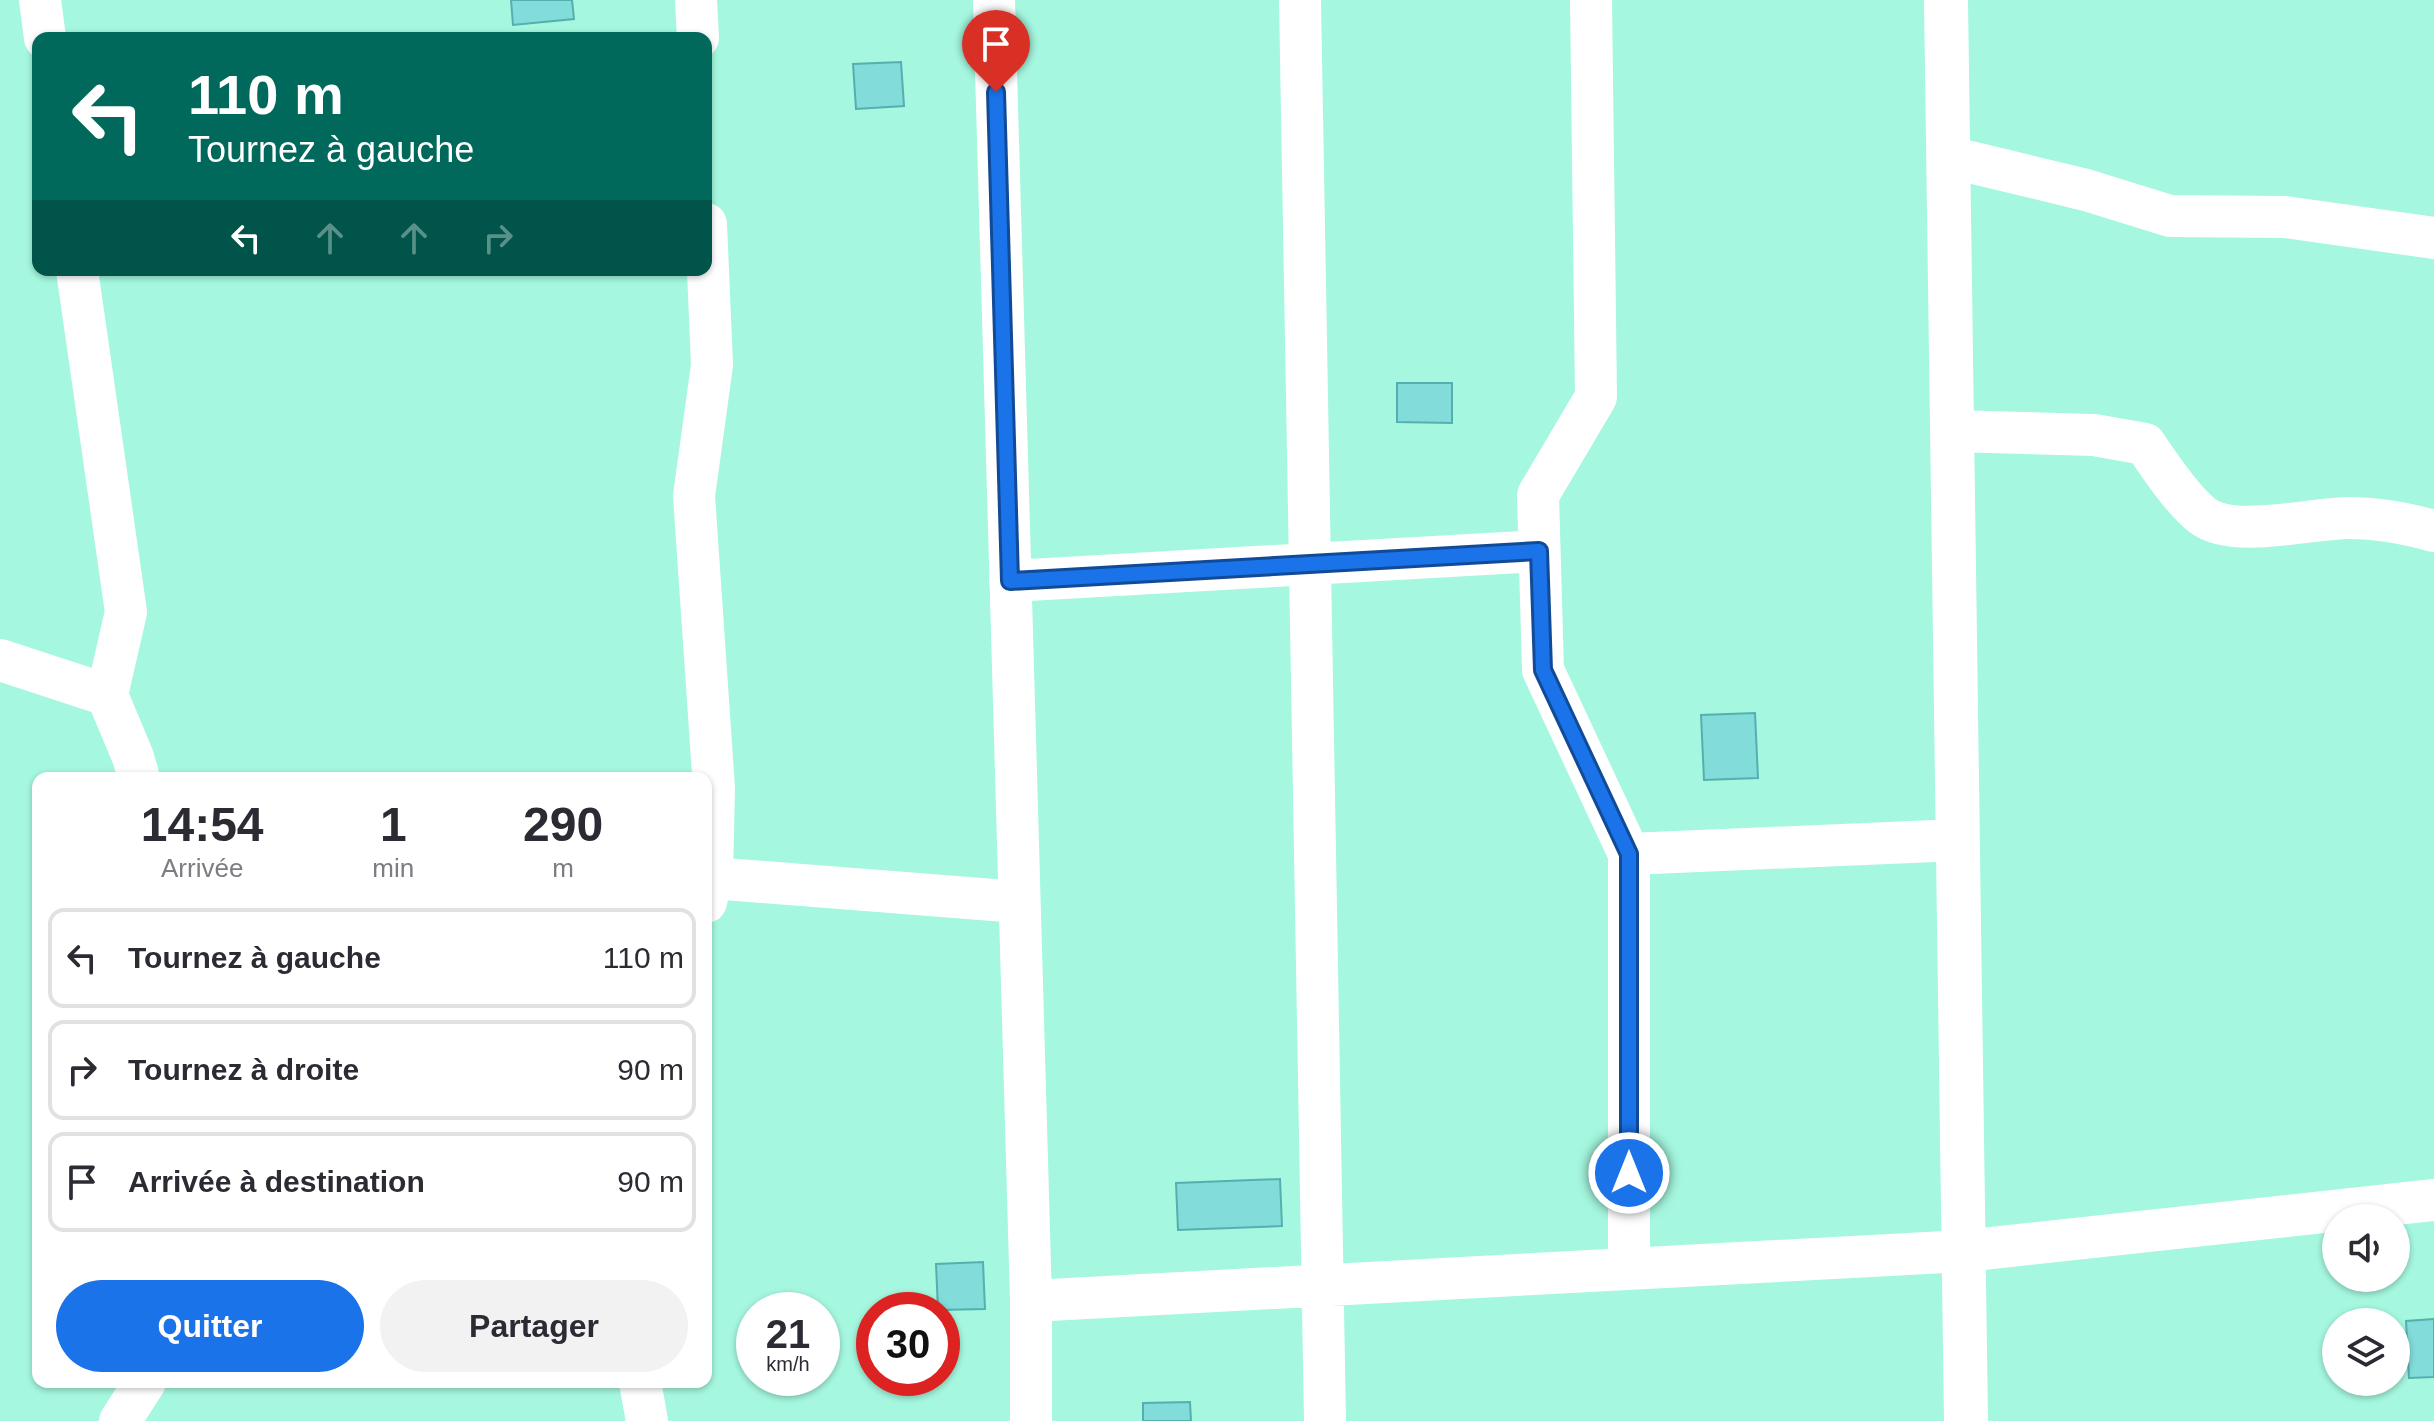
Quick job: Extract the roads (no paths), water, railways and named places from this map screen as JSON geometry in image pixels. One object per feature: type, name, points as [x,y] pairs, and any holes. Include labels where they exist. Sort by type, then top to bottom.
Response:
[{"type":"street","points":[[40,0],[44,32]]},
{"type":"street","points":[[696,0],[698,32]]},
{"type":"street","points":[[994,0],[1031,1301],[1031,1421]]},
{"type":"street","points":[[1300,0],[1325,1421]]},
{"type":"street","points":[[1591,0],[1596,397],[1538,495],[1539,551],[1543,670],[1629,854],[1629,1269]]},
{"type":"street","points":[[1946,0],[1966,1421]]},
{"type":"street","points":[[1949,157],[2086,190],[2170,216],[2285,217],[2434,238]]},
{"type":"street","points":[[78,276],[126,612],[107,695],[137,772]]},
{"type":"street","points":[[708,276],[712,365],[694,496],[714,788],[712,821]]},
{"type":"street","points":[[1952,431],[2094,435],[2145,444],[2168,477],[2204,517],[2220,523],[2284,526],[2358,518],[2395,520],[2434,531]]},
{"type":"street","points":[[1010,581],[1539,551]]},
{"type":"street","points":[[0,660],[107,695]]},
{"type":"street","points":[[1629,854],[1958,840]]},
{"type":"street","points":[[712,887],[1019,902]]},
{"type":"street","points":[[1031,1301],[1964,1251],[2434,1200]]},
{"type":"street","points":[[120,1421],[141,1388]]},
{"type":"street","points":[[641,1388],[647,1421]]}]
